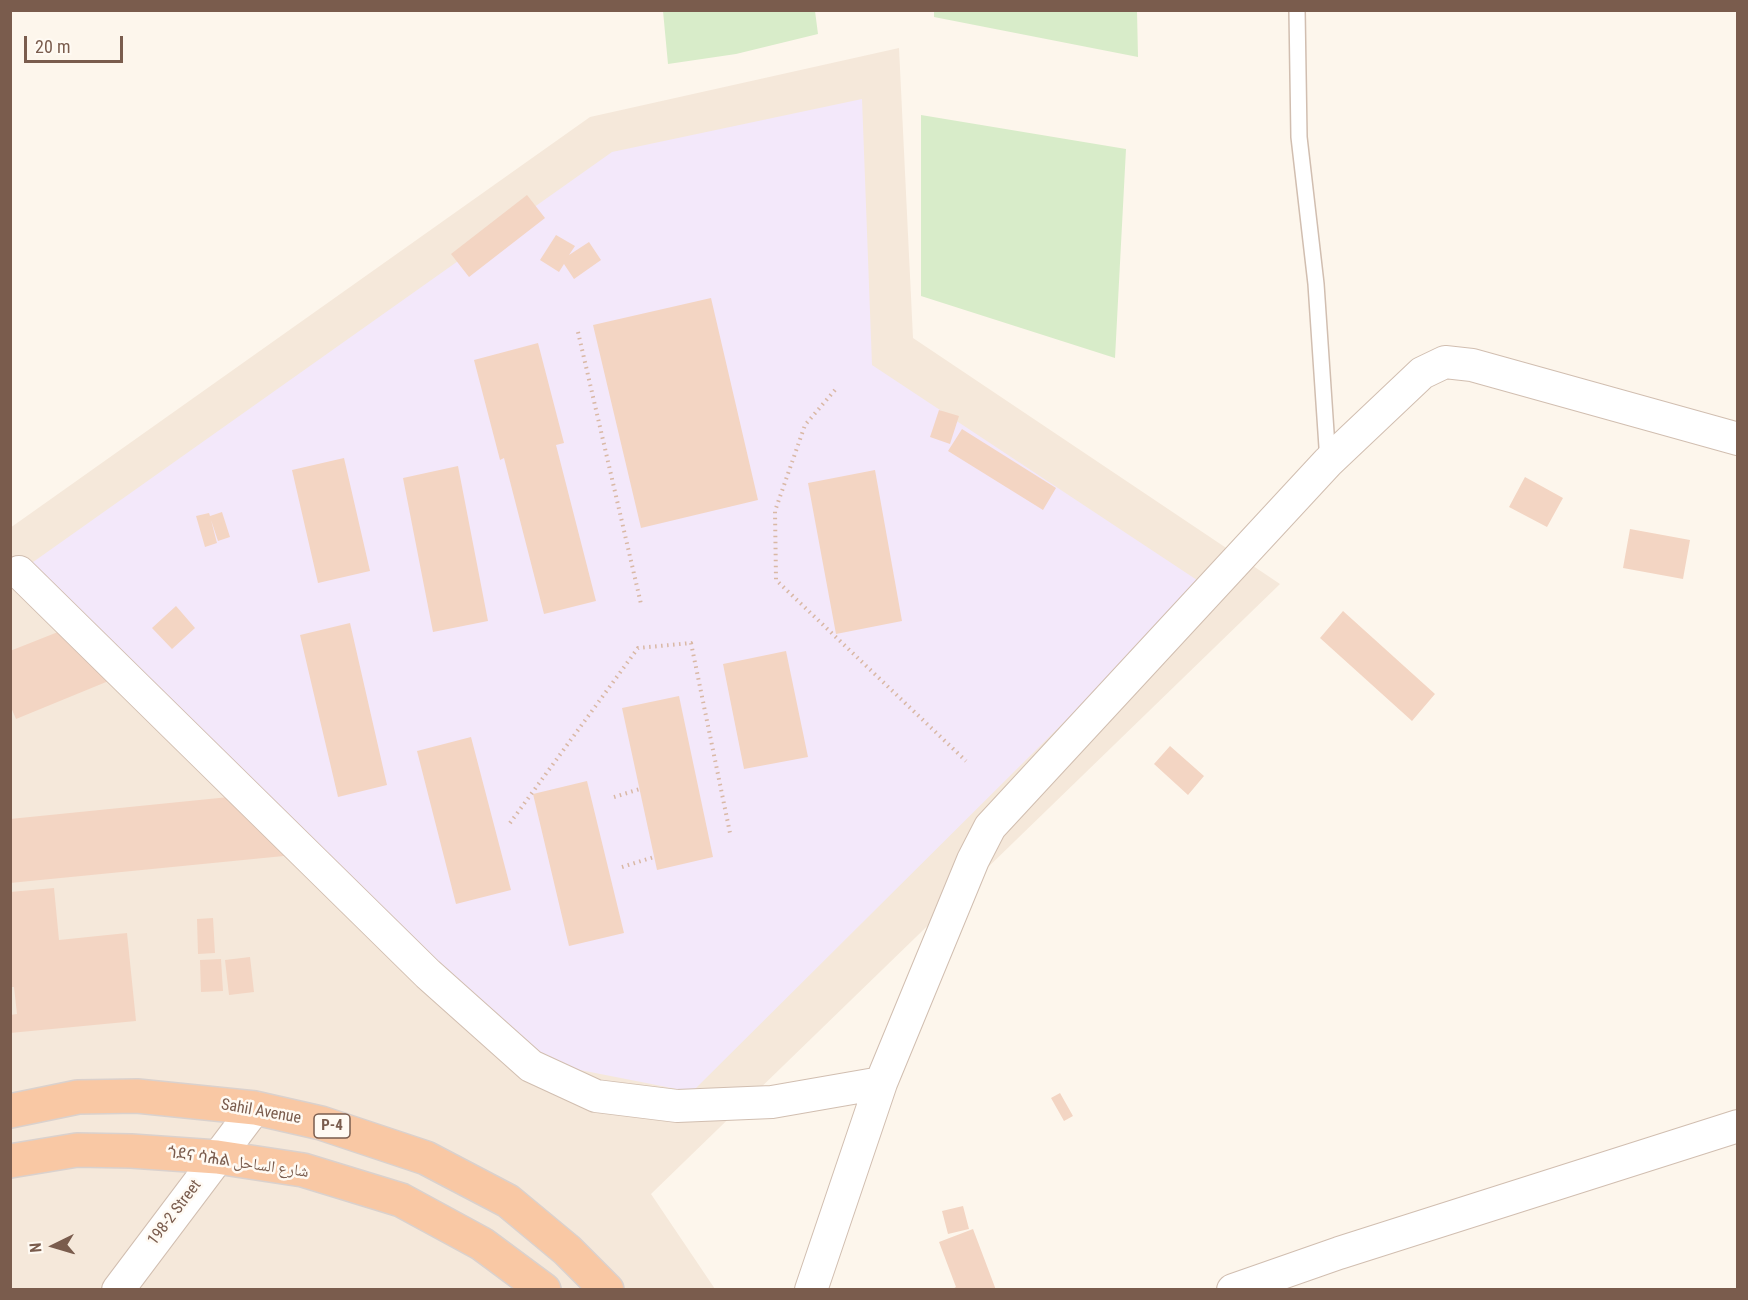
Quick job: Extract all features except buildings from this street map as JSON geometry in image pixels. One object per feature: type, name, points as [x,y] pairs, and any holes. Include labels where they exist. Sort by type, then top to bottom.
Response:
[{"type":"highway","name":"Sahil Avenue","points":[[10,1110],[78,1097],[137,1096],[255,1108],[321,1123],[426,1158],[508,1201],[567,1250],[607,1290]]},
{"type":"highway","name":"ጎደና ሳሕል شارع الساحل","points":[[10,1161],[77,1150],[174,1152],[303,1170],[401,1200],[482,1244],[544,1290]]},
{"type":"street","points":[[811,1290],[881,1083],[973,860],[990,827],[1328,462],[1422,373],[1445,362],[1472,365],[1737,439]]},
{"type":"street","points":[[19,572],[428,974],[531,1066],[596,1096],[677,1106],[772,1102],[881,1083]]},
{"type":"street","name":"198-2 Street","points":[[118,1290],[255,1108]]},
{"type":"street","points":[[1233,1290],[1339,1253],[1737,1126]]},
{"type":"lane","points":[[1297,10],[1299,137],[1316,284],[1328,462]]},
{"type":"path","points":[[578,332],[641,604]]},
{"type":"path","points":[[835,390],[805,425],[775,511],[776,580],[966,761]]},
{"type":"path","points":[[510,823],[638,648],[692,644],[730,833]]},
{"type":"path","points":[[614,797],[640,789]]},
{"type":"path","points":[[622,867],[654,857]]},
{"type":"shaded area","points":[[899,48],[913,338],[1280,584],[651,1194],[715,1289],[11,1290],[10,528],[590,117]]},
{"type":"shaded area","points":[[862,99],[872,365],[1203,584],[692,1092],[524,1059],[19,572],[612,152]]},
{"type":"green space","points":[[663,11],[815,11],[818,34],[736,54],[668,64]]},
{"type":"green space","points":[[934,11],[1137,11],[1138,57],[934,17]]},
{"type":"green space","points":[[921,115],[1126,149],[1115,358],[921,296]]}]
